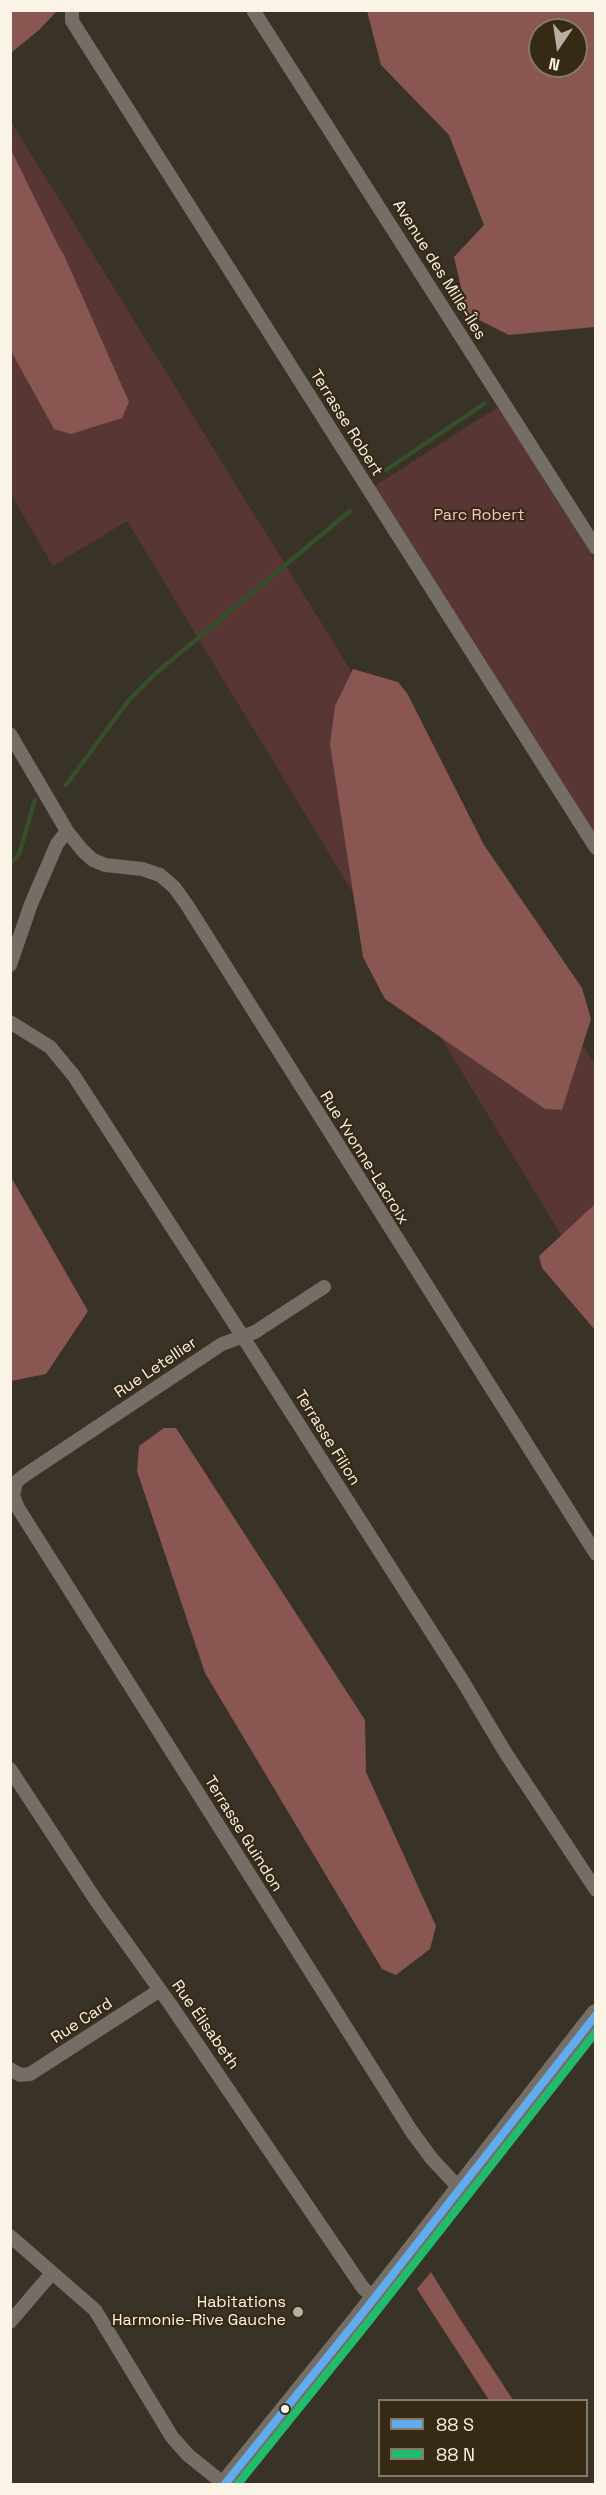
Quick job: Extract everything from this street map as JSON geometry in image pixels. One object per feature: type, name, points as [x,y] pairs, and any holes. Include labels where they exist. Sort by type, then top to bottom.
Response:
[{"type":"main road","points":[[225,2484],[596,2014]]},
{"type":"street","name":"Avenue des Mille-Îles","points":[[253,10],[596,548]]},
{"type":"street","name":"Terrasse Robert","points":[[71,13],[596,848]]},
{"type":"street","points":[[10,734],[67,831],[57,844],[31,904],[10,965]]},
{"type":"street","name":"Rue Yvonne-Lacroix","points":[[67,831],[83,851],[99,863],[154,872],[168,881],[178,893],[596,1554]]},
{"type":"street","name":"Terrasse Filion","points":[[10,1022],[50,1047],[69,1070],[243,1337],[462,1680],[505,1752],[596,1890]]},
{"type":"street","name":"Rue Letellier","points":[[14,1488],[20,1478],[227,1341],[243,1337],[267,1325],[324,1287]]},
{"type":"street","name":"Terrasse Guindon","points":[[14,1488],[13,1496],[18,1508],[412,2132],[425,2152],[460,2189]]},
{"type":"street","name":"Rue Élisabeth","points":[[10,1769],[95,1899],[160,1989],[363,2288],[374,2298]]},
{"type":"street","name":"Rue Card","points":[[15,2072],[26,2075],[38,2069],[160,1989]]},
{"type":"street","points":[[10,2236],[95,2310],[177,2444],[225,2484]]},
{"type":"street","points":[[10,2322],[52,2273]]},
{"type":"green space","points":[[10,120],[595,1065],[595,1291],[127,521],[53,566],[11,495]]},
{"type":"green space","name":"Parc Robert","points":[[498,407],[595,560],[595,835],[373,487]]},
{"type":"shaded area","points":[[11,10],[57,11],[39,30],[11,53]]},
{"type":"shaded area","points":[[367,11],[595,11],[595,327],[509,335],[467,314],[454,257],[484,225],[449,135],[381,65]]},
{"type":"shaded area","points":[[10,148],[64,255],[129,402],[122,418],[71,434],[54,429],[11,351]]},
{"type":"shaded area","points":[[353,669],[398,682],[407,693],[484,845],[582,988],[591,1019],[562,1110],[545,1109],[385,999],[363,957],[330,744],[335,706]]},
{"type":"shaded area","points":[[11,1177],[88,1311],[46,1374],[11,1381]]},
{"type":"shaded area","points":[[595,1204],[595,1330],[542,1268],[539,1256]]},
{"type":"shaded area","points":[[164,1428],[176,1428],[365,1720],[366,1772],[436,1926],[430,1949],[396,1975],[382,1969],[205,1673],[137,1471],[139,1446]]},
{"type":"shaded area","points":[[431,2272],[512,2399],[488,2399],[417,2289]]},
{"type":"waterway","points":[[386,470],[484,404]]},
{"type":"waterway","points":[[66,785],[129,700],[156,673],[350,511]]},
{"type":"waterway","points":[[10,864],[19,854],[35,800]]},
{"type":"transit line","points":[[225,2484],[358,2319],[596,2015]]},
{"type":"transit line","points":[[238,2484],[596,2032]]},
{"type":"place","name":"Habitations Harmonie-Rive Gauche","points":[[298,2312]]}]
